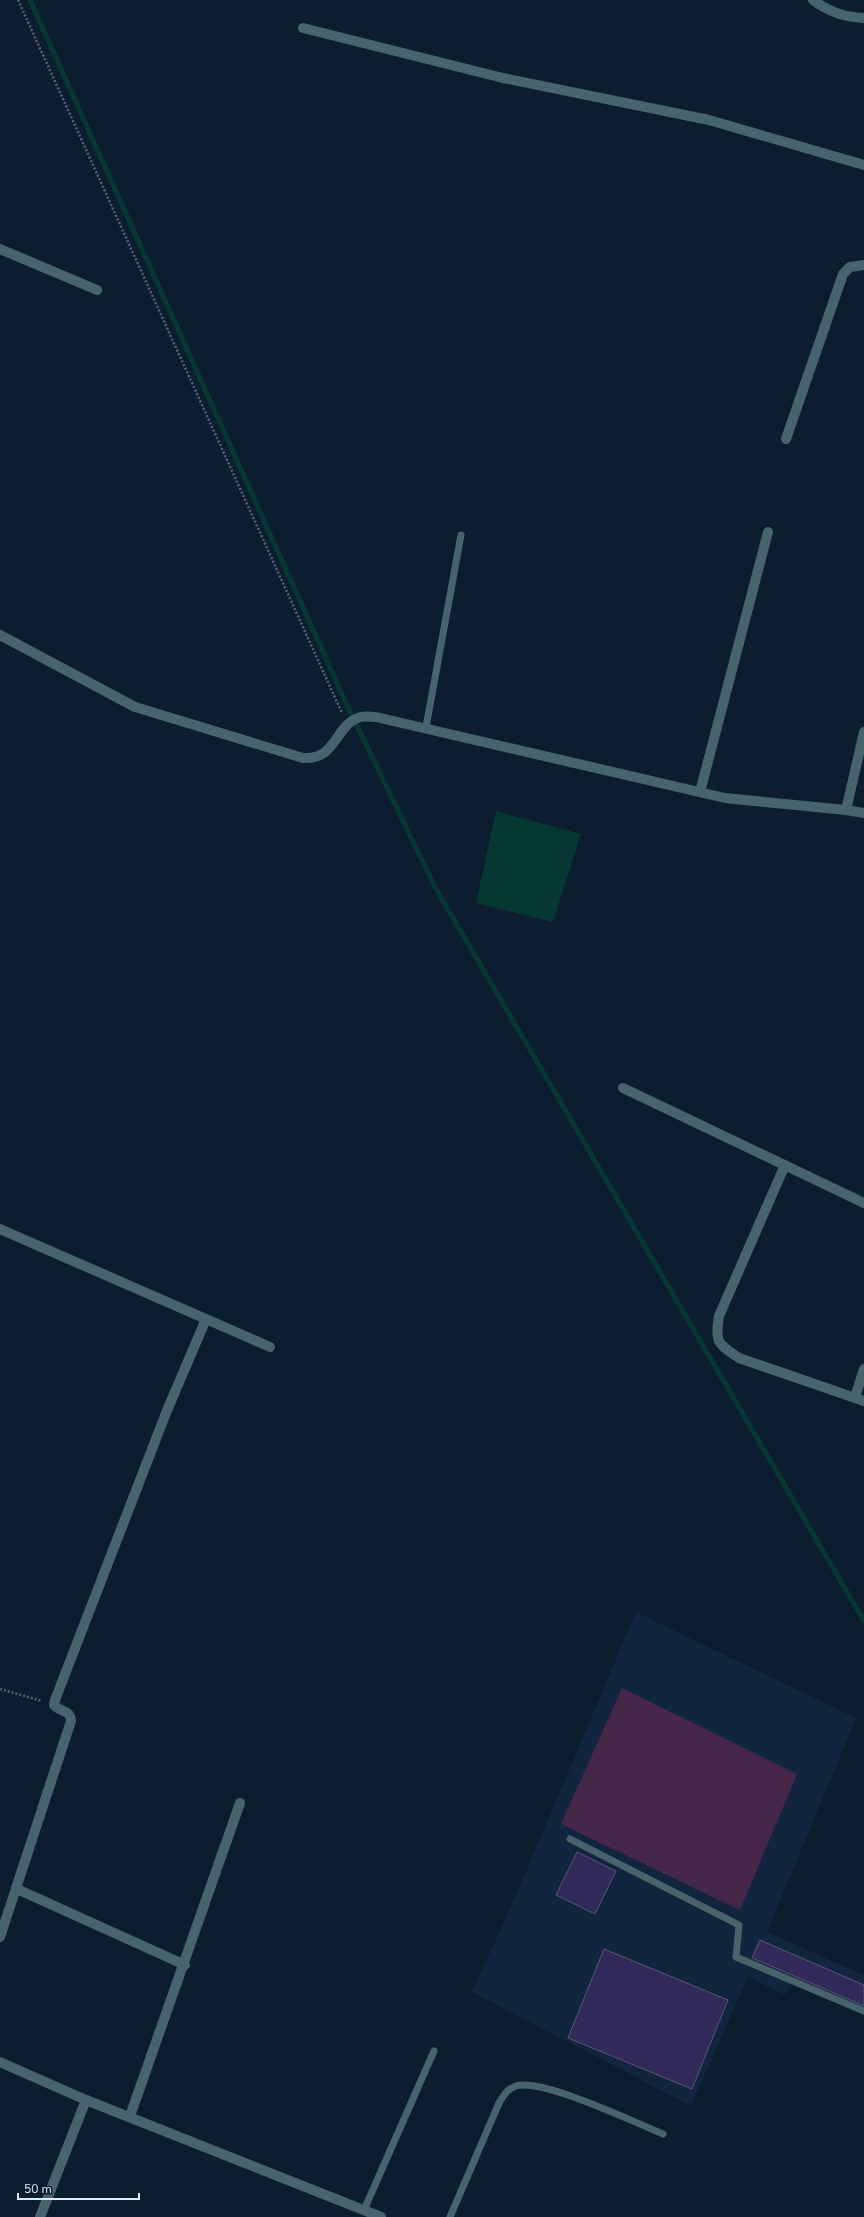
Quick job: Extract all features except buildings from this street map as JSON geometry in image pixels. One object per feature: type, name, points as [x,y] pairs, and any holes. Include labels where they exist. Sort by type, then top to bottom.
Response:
[{"type":"street","points":[[813,0],[826,10],[839,14],[864,18]]},
{"type":"street","points":[[303,28],[503,78],[709,120],[864,165]]},
{"type":"street","points":[[0,249],[97,290]]},
{"type":"street","points":[[786,439],[843,274],[850,267],[864,265]]},
{"type":"street","points":[[700,792],[768,532]]},
{"type":"street","points":[[0,635],[135,706],[303,758],[314,758],[325,754],[349,724],[361,717],[376,717],[426,727],[725,798],[846,810],[864,814]]},
{"type":"street","points":[[846,810],[864,732]]},
{"type":"street","points":[[623,1088],[864,1203]]},
{"type":"street","points":[[785,1165],[719,1316],[716,1336],[721,1346],[739,1358],[859,1399],[864,1369]]},
{"type":"street","points":[[0,1229],[270,1347]]},
{"type":"street","points":[[0,1937],[71,1721],[71,1716],[67,1711],[56,1708],[54,1705],[163,1420],[206,1319]]},
{"type":"street","points":[[130,2116],[240,1803]]},
{"type":"street","points":[[17,1889],[184,1965]]},
{"type":"street","points":[[0,2062],[86,2100],[130,2116],[381,2217]]},
{"type":"street","points":[[40,2217],[86,2100]]},
{"type":"lane","points":[[426,727],[461,535]]},
{"type":"lane","points":[[570,1838],[739,1925],[736,1957],[864,2011]]},
{"type":"lane","points":[[364,2210],[434,2051]]},
{"type":"lane","points":[[450,2217],[499,2103],[507,2090],[515,2086],[524,2084],[538,2086],[561,2093],[663,2134]]},
{"type":"path","points":[[18,0],[349,724]]},
{"type":"path","points":[[0,1689],[54,1705]]},
{"type":"shaded area","points":[[496,811],[581,834],[553,922],[476,903]]},
{"type":"shaded area","points":[[636,1612],[856,1718],[767,1932],[864,1975],[864,2014],[792,1983],[785,1995],[748,1977],[691,2106],[472,1992],[517,1893]]},
{"type":"shaded area","points":[[622,1688],[797,1774],[740,1910],[561,1824]]},
{"type":"waterway","points":[[30,0],[346,703],[436,889],[864,1621]]}]
